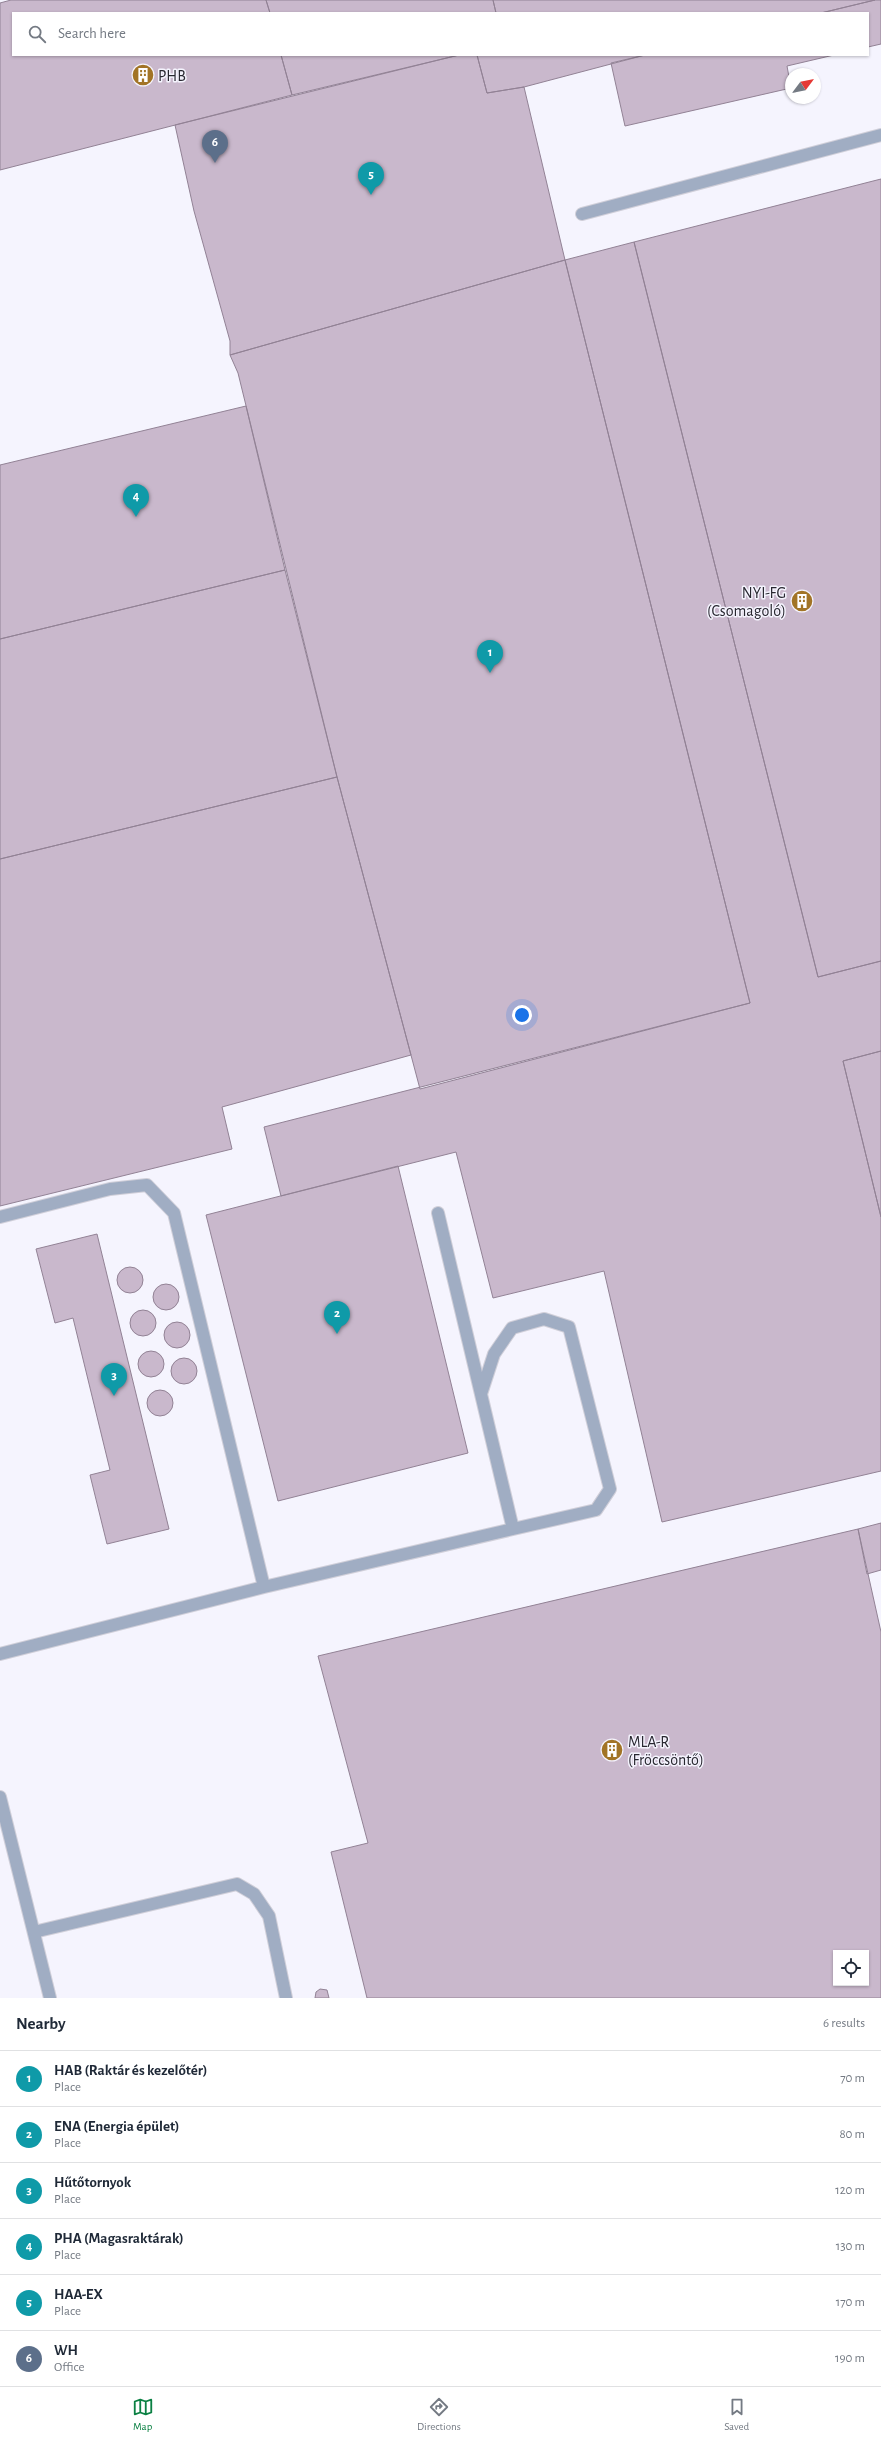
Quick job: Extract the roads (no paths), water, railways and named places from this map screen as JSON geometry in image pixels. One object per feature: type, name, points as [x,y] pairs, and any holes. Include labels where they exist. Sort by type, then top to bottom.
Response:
[{"type":"lane","points":[[582,214],[881,135]]},
{"type":"lane","points":[[0,1217],[110,1189],[147,1185],[174,1214],[264,1587]]},
{"type":"lane","points":[[438,1212],[513,1529]]},
{"type":"lane","points":[[0,1654],[264,1587],[596,1510],[610,1489],[569,1327],[544,1320],[512,1328],[494,1354],[481,1394]]},
{"type":"lane","points":[[0,1797],[50,1998]]},
{"type":"lane","points":[[34,1932],[237,1884],[254,1894],[269,1916],[286,1998]]},
{"type":"place","name":"PHB","points":[[143,75]]},
{"type":"place","name":"WH","points":[[215,163]]},
{"type":"place","name":"HAA-EX","points":[[371,195]]},
{"type":"place","name":"PHA (Magasraktárak)","points":[[136,517]]},
{"type":"place","name":"NYI-FG (Csomagoló)","points":[[802,601]]},
{"type":"place","name":"HAB (Raktár és kezelőtér)","points":[[490,673]]},
{"type":"place","name":"ENA (Energia épület)","points":[[337,1334]]},
{"type":"place","name":"Hűtőtornyok","points":[[114,1396]]},
{"type":"place","name":"MLA-R (Fröccsöntő)","points":[[612,1750]]}]
